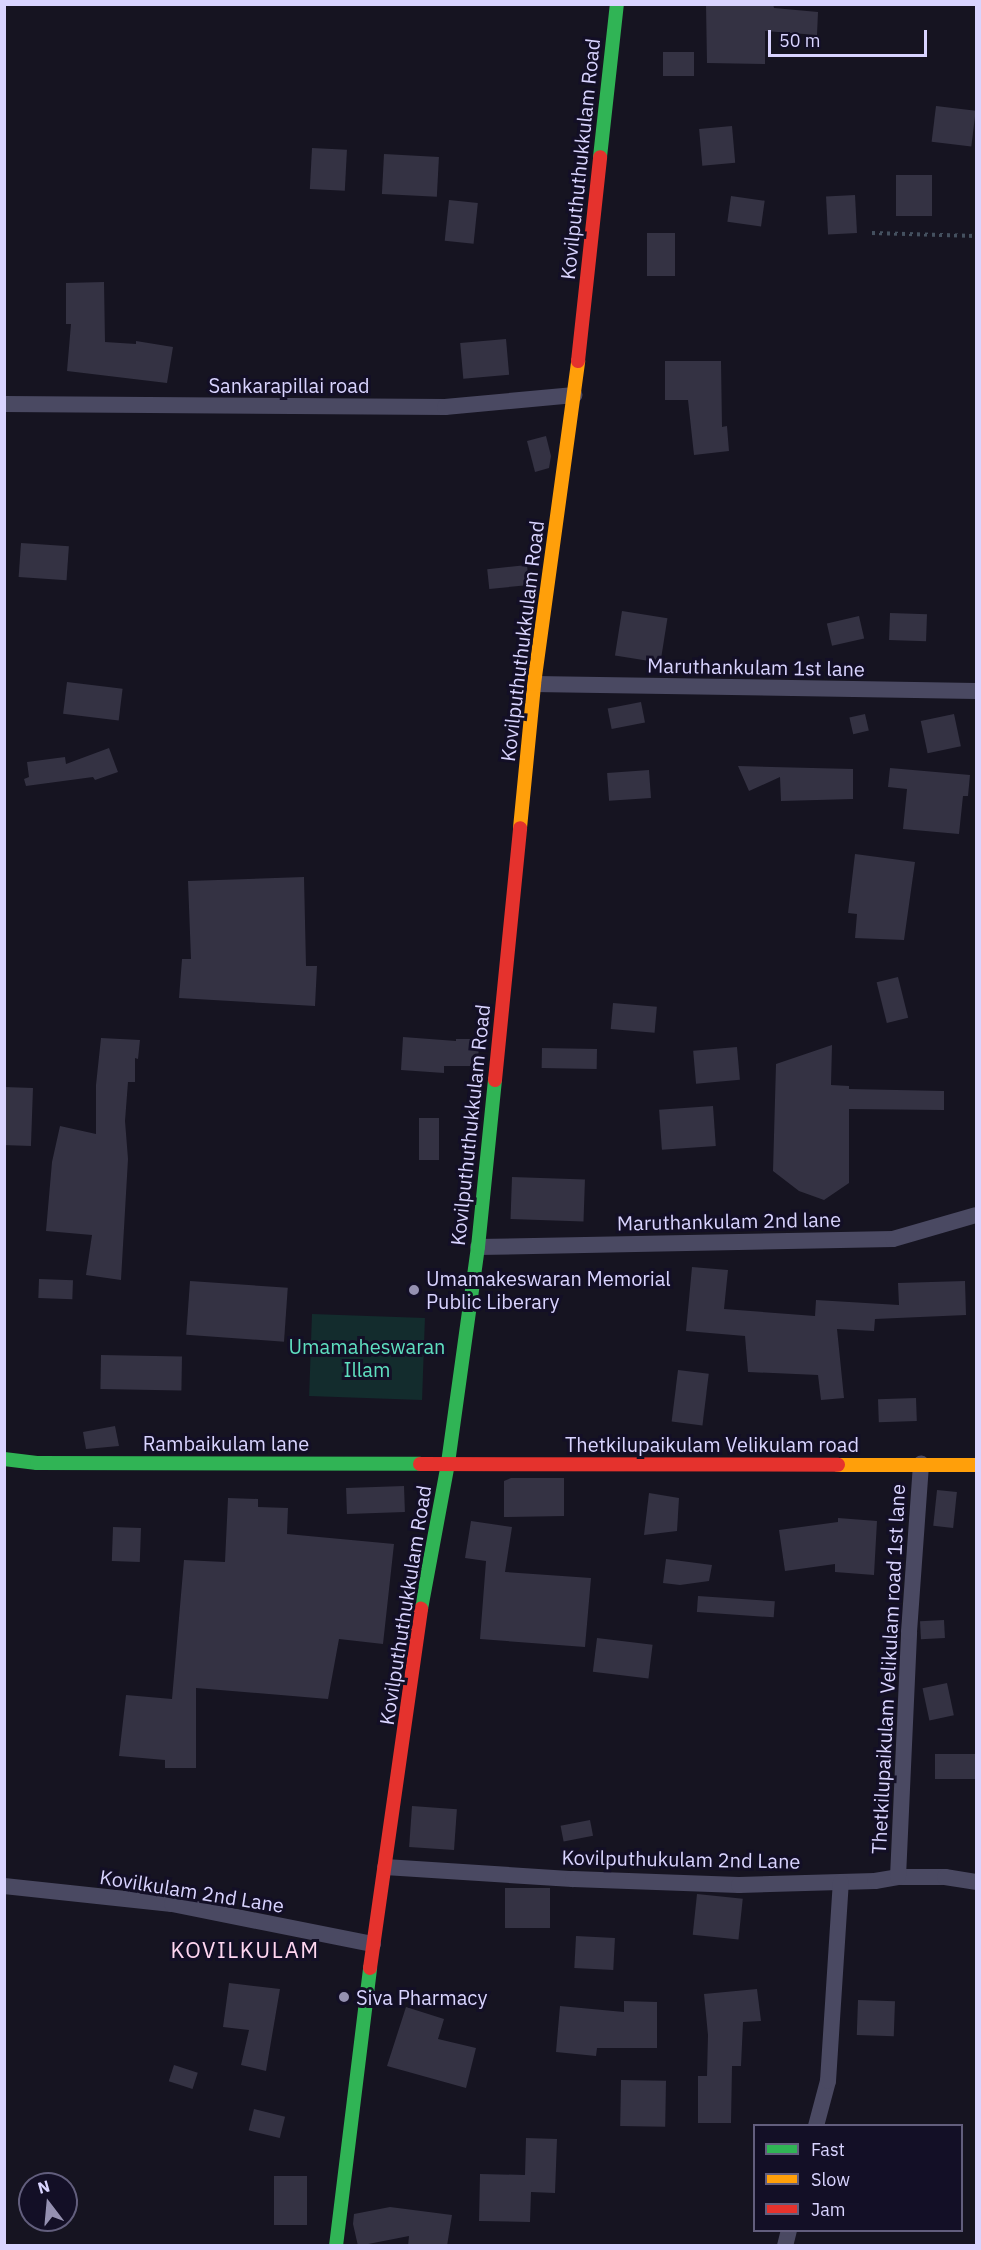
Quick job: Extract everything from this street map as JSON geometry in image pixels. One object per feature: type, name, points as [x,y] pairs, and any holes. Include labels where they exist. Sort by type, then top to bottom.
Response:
[{"type":"street","name":"Kovilputhuthukkulam Road","points":[[336,2246],[373,1944],[416,1635],[448,1463],[478,1248],[534,684],[573,394],[617,4]]},
{"type":"street","name":"Sankarapillai road","points":[[4,404],[445,406],[573,394]]},
{"type":"street","name":"Maruthankulam 1st lane","points":[[534,684],[976,691]]},
{"type":"street","name":"Maruthankulam 2nd lane","points":[[478,1248],[893,1239],[976,1215]]},
{"type":"street","name":"Rambaikulam lane","points":[[4,1459],[48,1463],[448,1463]]},
{"type":"street","name":"Thetkilupaikulam Velikulam road","points":[[448,1463],[976,1464]]},
{"type":"street","name":"Thetkilupaikulam Velikulam road 1st lane","points":[[898,1877],[909,1632],[921,1463]]},
{"type":"street","name":"Kovilputhukulam 2nd Lane","points":[[385,1867],[573,1879],[739,1885],[841,1882],[898,1877],[945,1878],[976,1882]]},
{"type":"street","points":[[817,2124],[828,2081],[841,1882]]},
{"type":"street","name":"Kovilkulam 2nd Lane","points":[[4,1886],[172,1904],[373,1944]]},
{"type":"path","points":[[872,233],[976,236]]},
{"type":"green space","name":"Umamaheswaran Illam","points":[[312,1314],[425,1318],[422,1400],[309,1396]]},
{"type":"building","points":[[706,4],[773,4],[774,8],[818,12],[817,35],[765,31],[765,64],[707,63]]},
{"type":"building","points":[[663,52],[694,52],[694,76],[663,76]]},
{"type":"building","points":[[936,106],[976,111],[971,147],[932,142]]},
{"type":"building","points":[[732,126],[735,163],[702,166],[699,129]]},
{"type":"building","points":[[312,148],[347,150],[345,191],[310,189]]},
{"type":"building","points":[[384,154],[439,157],[437,197],[382,194]]},
{"type":"building","points":[[896,175],[932,175],[932,216],[896,216]]},
{"type":"building","points":[[855,195],[857,233],[828,234],[826,197]]},
{"type":"building","points":[[731,196],[765,201],[761,226],[727,222]]},
{"type":"building","points":[[449,200],[478,203],[474,244],[445,241]]},
{"type":"building","points":[[647,233],[675,233],[675,276],[647,276]]},
{"type":"building","points":[[104,282],[105,342],[136,344],[136,341],[173,347],[167,383],[67,371],[71,324],[66,324],[66,283]]},
{"type":"building","points":[[506,339],[509,375],[463,379],[460,343]]},
{"type":"building","points":[[665,361],[721,361],[722,427],[727,426],[729,451],[694,455],[688,400],[665,400]]},
{"type":"building","points":[[546,436],[551,456],[549,468],[535,472],[527,441]]},
{"type":"building","points":[[21,543],[69,546],[67,580],[19,577]]},
{"type":"building","points":[[527,565],[529,585],[489,589],[487,569]]},
{"type":"building","points":[[622,611],[667,618],[660,663],[615,655]]},
{"type":"building","points":[[890,613],[927,614],[926,641],[889,640]]},
{"type":"building","points":[[859,616],[864,638],[832,646],[827,623]]},
{"type":"building","points":[[67,682],[123,689],[119,721],[63,714]]},
{"type":"building","points":[[641,702],[645,723],[612,729],[608,708]]},
{"type":"building","points":[[865,714],[869,731],[853,734],[849,718]]},
{"type":"building","points":[[954,714],[961,746],[928,753],[921,721]]},
{"type":"building","points":[[109,748],[118,772],[95,780],[93,777],[26,786],[24,779],[29,777],[27,762],[65,757],[66,764]]},
{"type":"building","points":[[738,766],[853,769],[853,799],[781,801],[780,777],[749,791]]},
{"type":"building","points":[[890,768],[970,775],[968,796],[963,796],[959,834],[903,829],[907,789],[888,787]]},
{"type":"building","points":[[649,770],[651,798],[609,801],[607,773]]},
{"type":"building","points":[[855,854],[915,862],[904,940],[855,938],[857,914],[848,913]]},
{"type":"building","points":[[304,877],[306,966],[317,966],[315,1006],[179,998],[182,959],[191,959],[188,881]]},
{"type":"building","points":[[898,977],[908,1018],[887,1023],[877,982]]},
{"type":"building","points":[[613,1003],[657,1007],[655,1033],[611,1029]]},
{"type":"building","points":[[403,1037],[456,1041],[456,1039],[479,1039],[478,1066],[444,1066],[444,1073],[401,1070]]},
{"type":"building","points":[[101,1038],[140,1040],[138,1059],[135,1058],[135,1082],[128,1082],[125,1121],[128,1159],[121,1280],[86,1275],[92,1235],[46,1231],[52,1162],[60,1126],[96,1134],[96,1085]]},
{"type":"building","points":[[832,1045],[831,1085],[849,1086],[849,1089],[944,1091],[944,1110],[849,1109],[849,1183],[824,1200],[799,1191],[773,1171],[776,1064]]},
{"type":"building","points":[[737,1047],[740,1080],[696,1084],[693,1051]]},
{"type":"building","points":[[542,1048],[597,1049],[597,1069],[542,1068]]},
{"type":"building","points":[[4,1087],[33,1088],[31,1146],[4,1145]]},
{"type":"building","points":[[713,1106],[716,1146],[662,1150],[659,1110]]},
{"type":"building","points":[[419,1118],[439,1118],[439,1160],[419,1160]]},
{"type":"building","points":[[512,1177],[585,1180],[583,1222],[511,1219]]},
{"type":"building","points":[[692,1267],[728,1270],[724,1309],[815,1316],[816,1300],[899,1305],[898,1283],[965,1281],[966,1315],[875,1319],[874,1331],[837,1329],[844,1398],[821,1400],[818,1375],[748,1372],[745,1336],[686,1331]]},
{"type":"building","points":[[39,1279],[73,1280],[72,1299],[38,1298]]},
{"type":"building","points":[[190,1281],[288,1288],[284,1342],[186,1335]]},
{"type":"building","points":[[101,1355],[182,1356],[181,1390],[100,1389]]},
{"type":"building","points":[[678,1370],[709,1374],[702,1425],[672,1422]]},
{"type":"building","points":[[916,1398],[917,1421],[879,1422],[878,1399]]},
{"type":"building","points":[[115,1426],[119,1446],[86,1449],[83,1432]]},
{"type":"building","points":[[511,1478],[564,1478],[564,1516],[504,1517],[504,1481]]},
{"type":"building","points":[[404,1486],[405,1512],[347,1514],[346,1488]]},
{"type":"building","points":[[937,1490],[957,1492],[953,1528],[933,1526]]},
{"type":"building","points":[[649,1493],[679,1498],[677,1531],[644,1535]]},
{"type":"building","points":[[228,1498],[258,1499],[258,1507],[288,1508],[287,1534],[394,1544],[383,1644],[339,1639],[328,1699],[196,1688],[196,1768],[165,1768],[165,1760],[119,1756],[126,1695],[172,1699],[184,1560],[225,1562]]},
{"type":"building","points":[[838,1518],[877,1521],[874,1575],[835,1572],[835,1564],[785,1571],[779,1530],[838,1522]]},
{"type":"building","points":[[471,1521],[512,1527],[505,1572],[591,1578],[585,1647],[480,1639],[486,1561],[465,1558]]},
{"type":"building","points":[[113,1527],[141,1528],[140,1562],[112,1561]]},
{"type":"building","points":[[666,1559],[712,1565],[709,1581],[680,1585],[663,1583]]},
{"type":"building","points":[[698,1596],[775,1601],[774,1617],[697,1612]]},
{"type":"building","points":[[944,1620],[945,1638],[921,1639],[920,1621]]},
{"type":"building","points":[[597,1638],[653,1645],[648,1679],[593,1672]]},
{"type":"building","points":[[947,1683],[954,1715],[929,1720],[923,1688]]},
{"type":"building","points":[[935,1754],[976,1754],[976,1779],[935,1779]]},
{"type":"building","points":[[412,1806],[457,1809],[454,1850],[409,1847]]},
{"type":"building","points":[[590,1820],[593,1836],[564,1841],[561,1826]]},
{"type":"building","points":[[505,1888],[550,1888],[550,1928],[505,1928]]},
{"type":"building","points":[[697,1894],[743,1899],[738,1940],[693,1935]]},
{"type":"building","points":[[576,1936],[615,1938],[613,1970],[574,1968]]},
{"type":"building","points":[[229,1983],[280,1989],[266,2071],[241,2065],[249,2030],[223,2027]]},
{"type":"building","points":[[757,1989],[761,2021],[743,2022],[741,2066],[732,2066],[731,2123],[698,2123],[698,2076],[707,2076],[708,2035],[704,1994]]},
{"type":"building","points":[[858,2000],[895,2001],[894,2036],[857,2035]]},
{"type":"building","points":[[624,2001],[657,2002],[657,2048],[597,2048],[596,2056],[556,2052],[560,2006],[624,2012]]},
{"type":"building","points":[[406,2007],[444,2019],[438,2039],[476,2048],[466,2088],[387,2066]]},
{"type":"building","points":[[174,2065],[198,2073],[193,2089],[169,2081]]},
{"type":"building","points":[[621,2080],[666,2081],[665,2127],[620,2126]]},
{"type":"building","points":[[254,2109],[285,2117],[280,2138],[249,2130]]},
{"type":"building","points":[[526,2138],[557,2139],[555,2193],[531,2192],[530,2222],[479,2221],[480,2174],[525,2175]]},
{"type":"building","points":[[274,2176],[307,2176],[307,2225],[274,2225]]},
{"type":"building","points":[[390,2207],[452,2215],[447,2246],[408,2246],[409,2236],[358,2246],[353,2224],[354,2214]]},
{"type":"traffic: fast","points":[[600,157],[617,4]]},
{"type":"traffic: fast","points":[[421,1609],[448,1463],[478,1247],[495,1080]]},
{"type":"traffic: fast","points":[[4,1459],[37,1463],[420,1464]]},
{"type":"traffic: fast","points":[[336,2246],[370,1968]]},
{"type":"traffic: slow","points":[[520,828],[534,684],[578,361]]},
{"type":"traffic: slow","points":[[838,1465],[976,1465]]},
{"type":"traffic: jam","points":[[578,361],[600,157]]},
{"type":"traffic: jam","points":[[495,1080],[520,828]]},
{"type":"traffic: jam","points":[[420,1464],[838,1465]]},
{"type":"traffic: jam","points":[[370,1968],[421,1609]]},
{"type":"place","name":"Umamakeswaran Memorial Public Liberary","points":[[414,1290]]},
{"type":"place","name":"Siva Pharmacy","points":[[344,1997]]},
{"type":"district","name":"KOVILKULAM","points":[[245,1950]]}]
